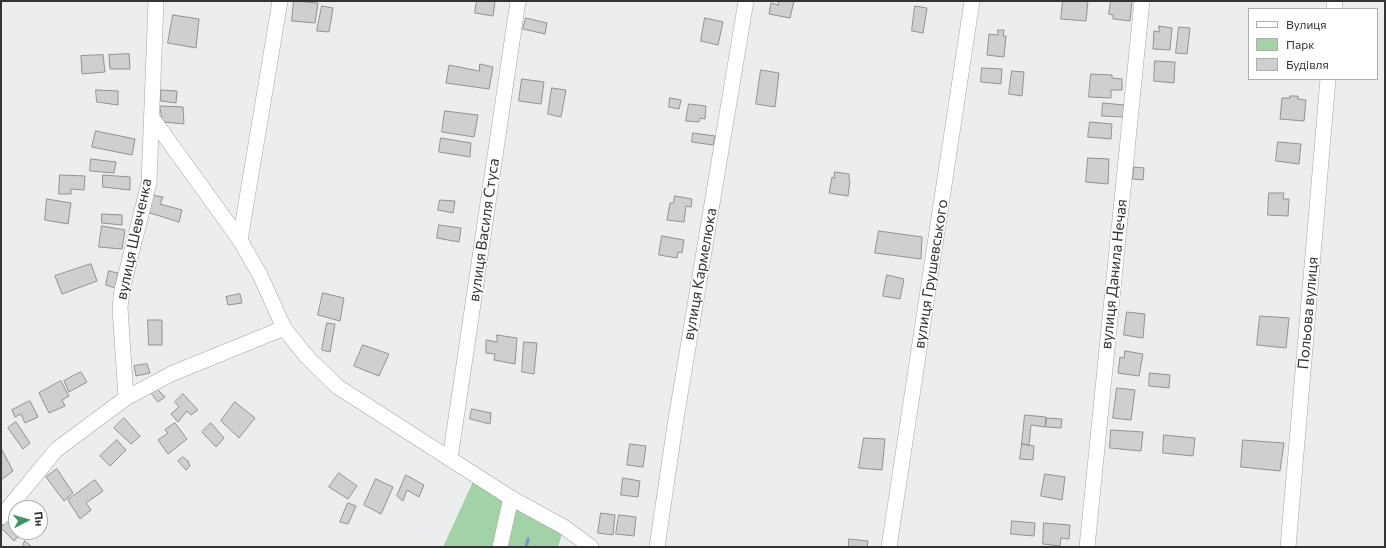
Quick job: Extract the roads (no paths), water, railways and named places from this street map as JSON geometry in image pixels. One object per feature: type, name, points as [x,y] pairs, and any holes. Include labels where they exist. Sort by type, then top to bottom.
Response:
[{"type":"street","name":"вулиця Шевченка","points":[[126,398],[120,308],[122,290],[149,183],[156,1]]},
{"type":"street","points":[[240,240],[280,1]]},
{"type":"street","name":"вулиця Василя Стуса","points":[[450,459],[518,1]]},
{"type":"street","name":"вулиця Кармелюка","points":[[657,547],[675,425],[746,1]]},
{"type":"street","name":"вулиця Грушевського","points":[[889,547],[972,1]]},
{"type":"street","name":"вулиця Данила Нечая","points":[[1087,547],[1142,1]]},
{"type":"street","name":"Польова вулиця","points":[[1288,547],[1328,80]]},
{"type":"street","points":[[152,118],[240,240],[260,275],[284,328],[307,357],[338,387],[511,498],[564,527],[591,547]]},
{"type":"street","points":[[1,517],[56,450],[126,398],[171,374],[284,328]]},
{"type":"street","points":[[500,547],[511,498]]},
{"type":"waterway","points":[[526,547],[528,539]]}]
